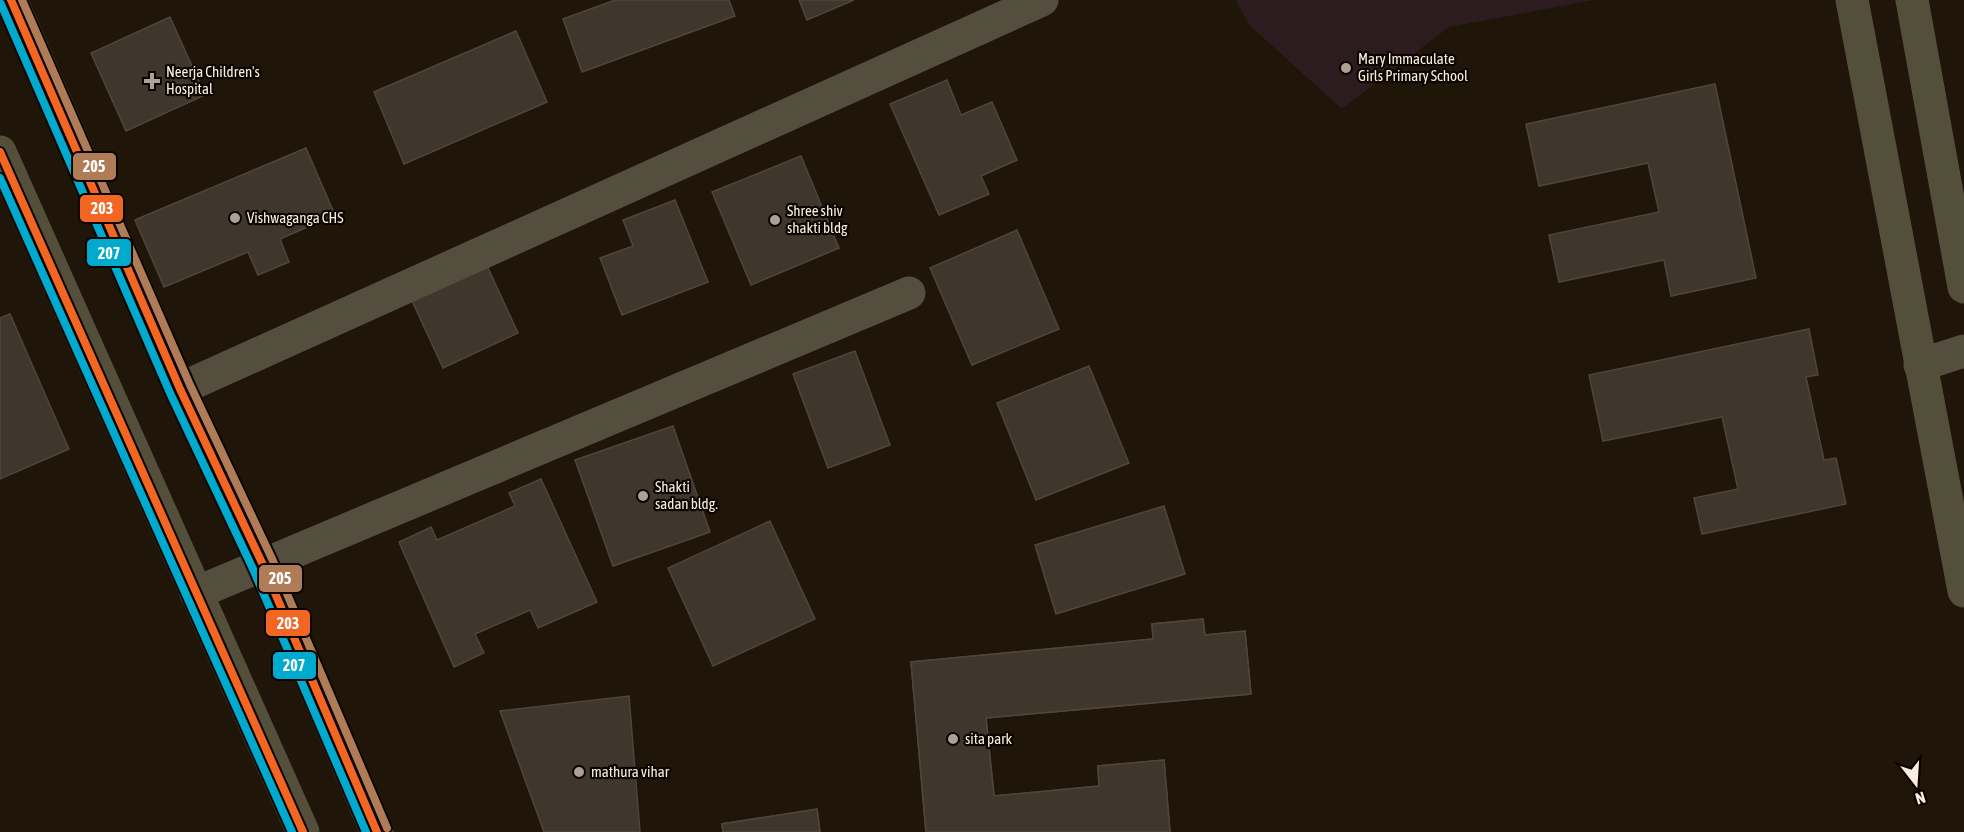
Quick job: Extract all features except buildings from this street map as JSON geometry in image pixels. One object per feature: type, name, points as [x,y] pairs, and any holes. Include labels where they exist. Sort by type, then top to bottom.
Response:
[{"type":"main road","points":[[10,0],[180,389],[263,565],[377,832]]},
{"type":"main road","points":[[1852,0],[1964,591]]},
{"type":"main road","points":[[1912,0],[1964,287]]},
{"type":"main road","points":[[0,152],[303,832]]},
{"type":"street","points":[[180,389],[1042,0]]},
{"type":"street","points":[[196,593],[909,292]]},
{"type":"street","points":[[1920,365],[1964,351]]},
{"type":"shaded area","name":"Mary Immaculate Girls Primary School","points":[[1236,0],[1594,0],[1449,27],[1342,109],[1249,25]]},
{"type":"transit line","name":"203","points":[[11,0],[180,389],[263,565],[377,832]]},
{"type":"transit line","name":"205","points":[[22,0],[190,385],[273,561],[387,828]]},
{"type":"transit line","name":"207","points":[[1,4],[170,393],[253,569],[366,832]]},
{"type":"transit line","name":"203","points":[[0,152],[303,832]]},
{"type":"transit line","name":"207","points":[[0,178],[292,832]]},
{"type":"place","name":"Mary Immaculate Girls Primary School","points":[[1346,68]]},
{"type":"place","name":"Neerja Children's Hospital","points":[[152,81]]},
{"type":"place","name":"Vishwaganga CHS","points":[[235,218]]},
{"type":"place","name":"Shree shiv shakti bldg","points":[[775,220]]},
{"type":"place","name":"Shakti sadan bldg.","points":[[643,496]]},
{"type":"place","name":"sita park","points":[[953,739]]},
{"type":"place","name":"mathura vihar","points":[[579,772]]}]
